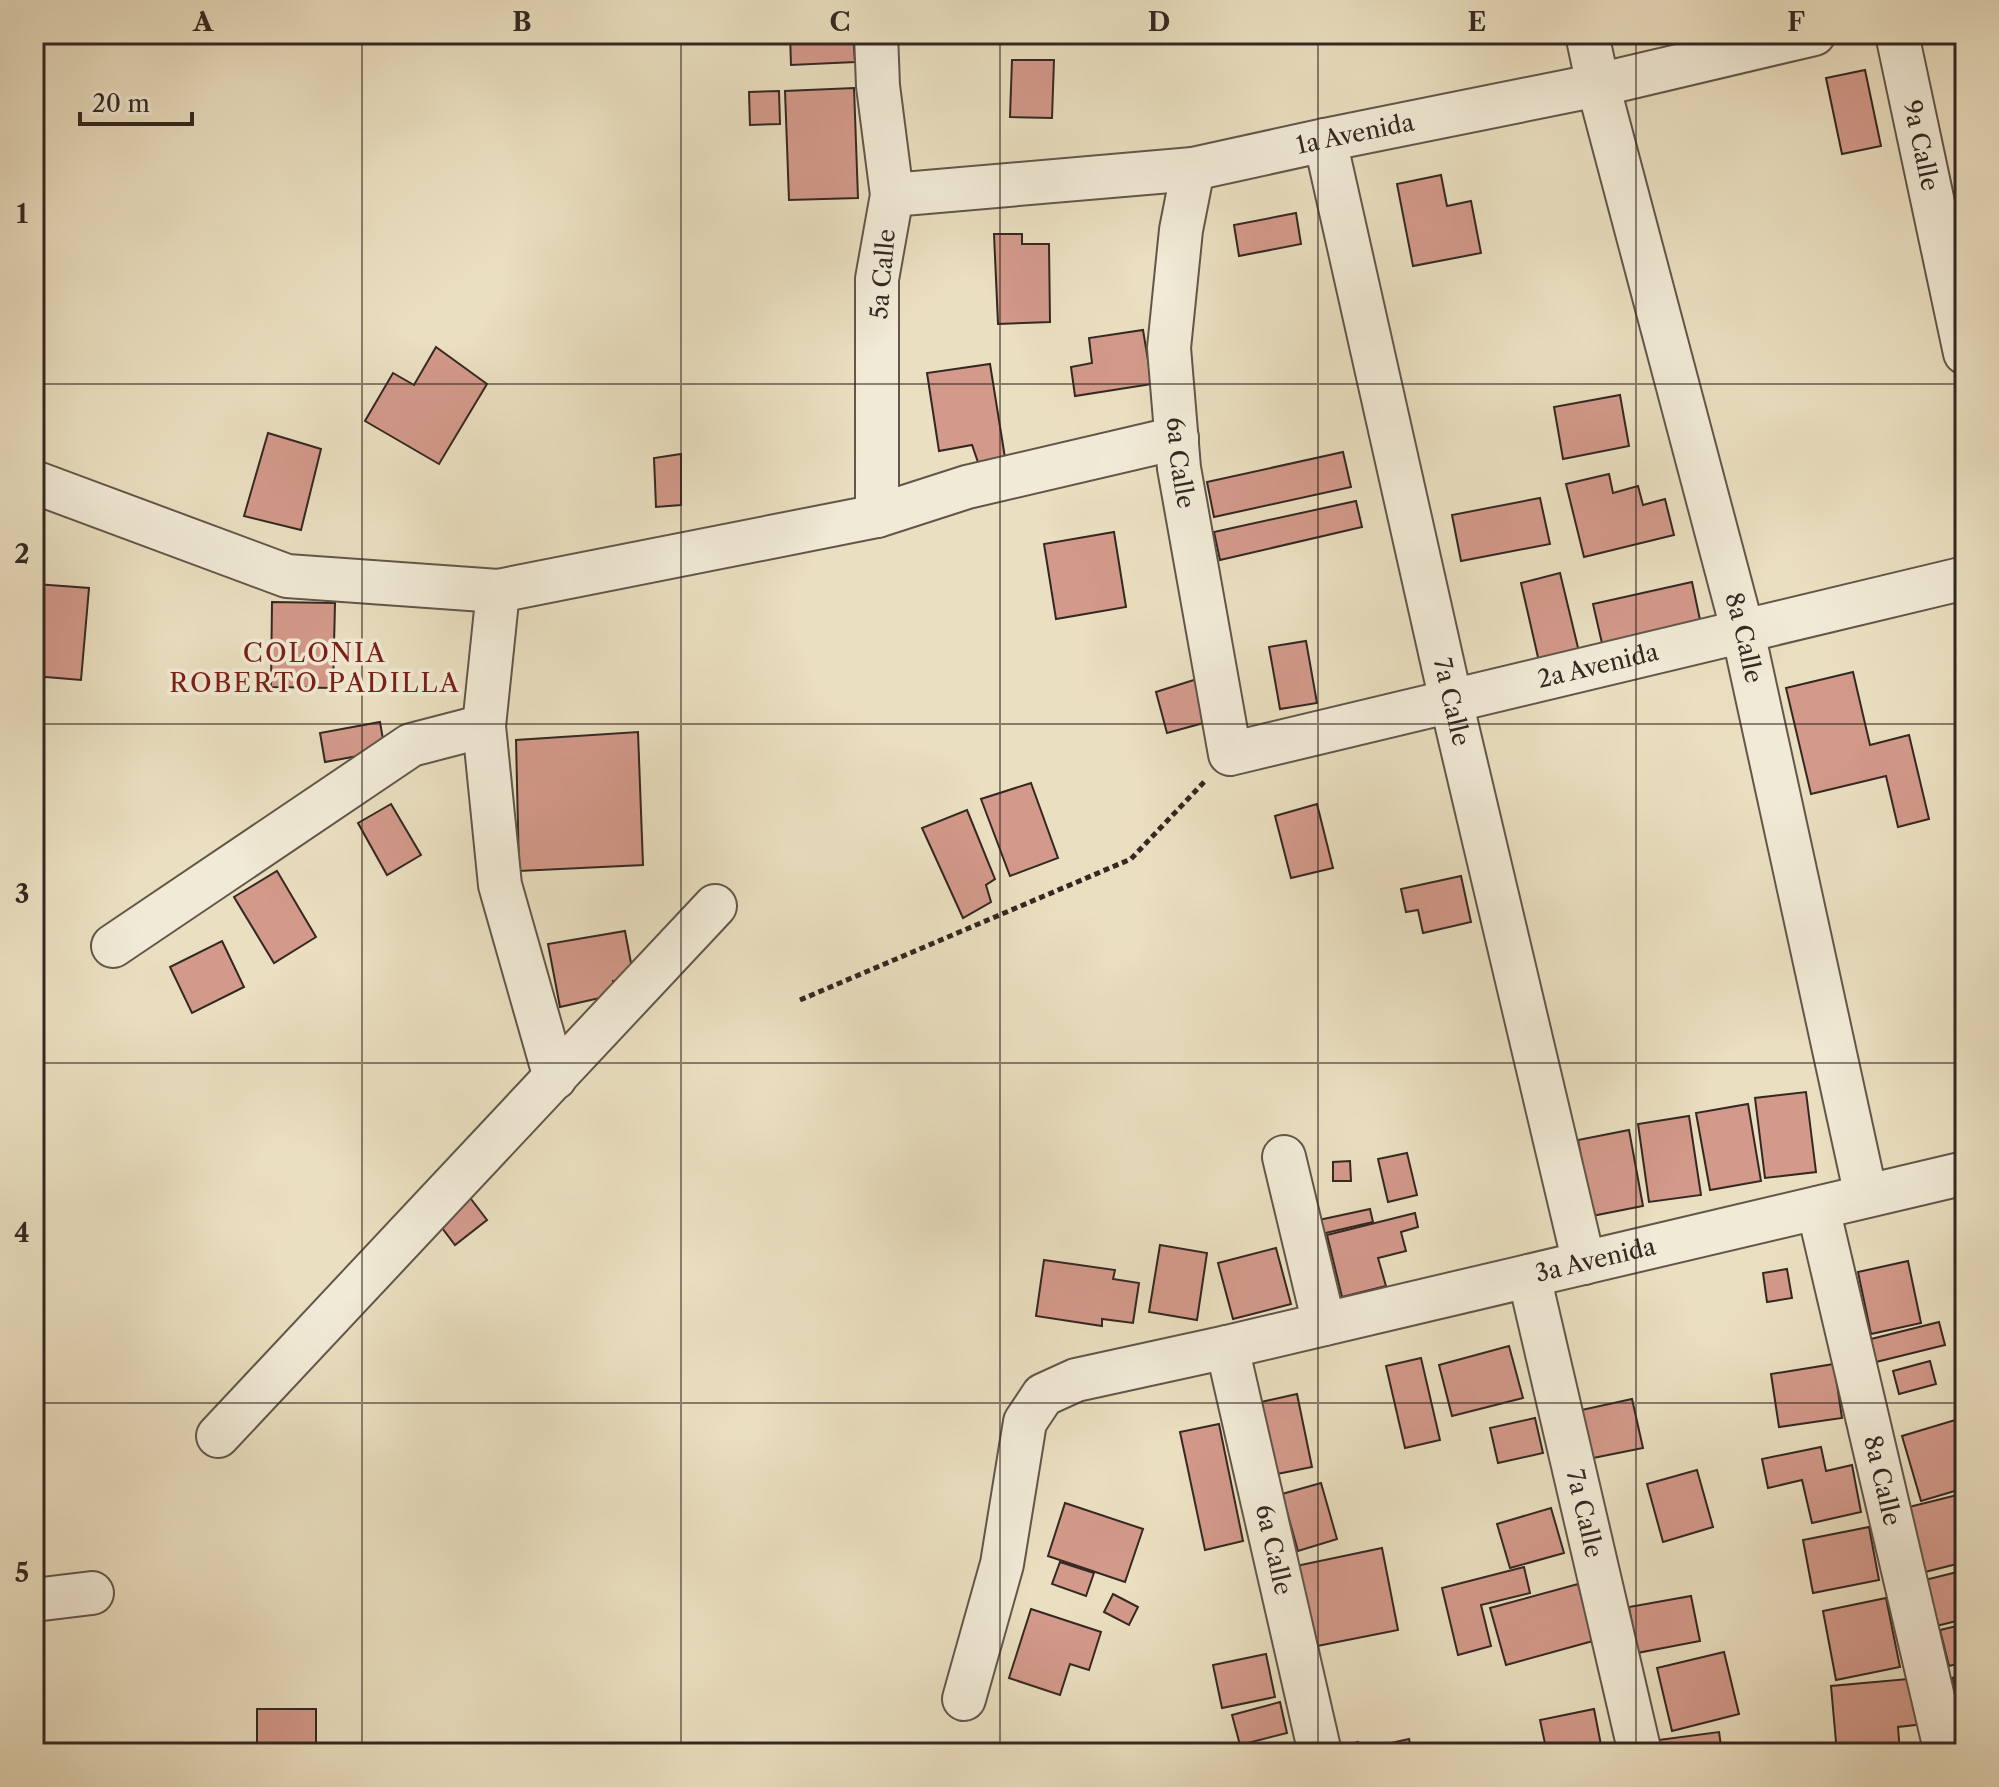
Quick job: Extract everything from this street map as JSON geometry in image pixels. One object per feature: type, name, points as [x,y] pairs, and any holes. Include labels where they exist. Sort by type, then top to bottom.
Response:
[{"type":"street","name":"5a Calle","points":[[876,34],[878,86],[892,195],[877,279],[877,516]]},
{"type":"street","name":"8a Calle","points":[[1587,34],[1743,632],[1866,1196]]},
{"type":"street","name":"1a Avenida","points":[[892,195],[1193,169],[1598,85],[1814,34]]},
{"type":"street","name":"9a Calle","points":[[1897,34],[1965,353]]},
{"type":"street","name":"7a Calle","points":[[1325,140],[1451,701],[1584,1263]]},
{"type":"street","name":"6a Calle","points":[[1193,169],[1181,230],[1169,348],[1179,468],[1230,754]]},
{"type":"street","points":[[34,482],[287,576],[498,591],[877,516],[967,487],[1177,438]]},
{"type":"street","name":"2a Avenida","points":[[1230,754],[1965,578]]},
{"type":"street","points":[[498,591],[484,726],[500,885],[555,1078]]},
{"type":"street","points":[[113,946],[411,745],[484,726]]},
{"type":"street","points":[[218,1436],[715,906]]},
{"type":"street","points":[[1284,1157],[1324,1324]]},
{"type":"street","name":"3a Avenida","points":[[964,1699],[1002,1564],[1025,1422],[1043,1395],[1076,1380],[1965,1173]]},
{"type":"street","name":"8a Calle","points":[[1818,1208],[1946,1753]]},
{"type":"street","name":"7a Calle","points":[[1529,1276],[1640,1753]]},
{"type":"street","name":"6a Calle","points":[[1227,1347],[1320,1753]]},
{"type":"street","points":[[34,1600],[92,1593]]},
{"type":"path","points":[[800,1000],[1131,859],[1230,754]]},
{"type":"building","points":[[790,34],[853,34],[855,62],[791,65]]},
{"type":"building","points":[[1012,60],[1054,60],[1052,118],[1010,117]]},
{"type":"building","points":[[1865,70],[1881,146],[1842,154],[1826,78]]},
{"type":"building","points":[[854,88],[858,198],[789,200],[785,91]]},
{"type":"building","points":[[779,91],[780,124],[750,125],[749,92]]},
{"type":"building","points":[[1441,175],[1447,206],[1471,201],[1481,253],[1413,266],[1397,184]]},
{"type":"building","points":[[1296,213],[1301,244],[1239,256],[1234,225]]},
{"type":"building","points":[[994,234],[1022,234],[1022,244],[1049,244],[1050,322],[998,324]]},
{"type":"building","points":[[1143,330],[1152,384],[1075,396],[1071,367],[1092,363],[1089,338]]},
{"type":"building","points":[[436,347],[487,384],[439,464],[365,421],[393,373],[414,385]]},
{"type":"building","points":[[990,364],[1006,464],[980,468],[972,445],[939,451],[927,373]]},
{"type":"building","points":[[1620,395],[1629,446],[1563,459],[1554,407]]},
{"type":"building","points":[[268,433],[321,449],[301,530],[244,516]]},
{"type":"building","points":[[1343,452],[1351,487],[1214,517],[1207,482]]},
{"type":"building","points":[[681,454],[681,505],[656,507],[654,458]]},
{"type":"building","points":[[1609,474],[1613,493],[1638,486],[1643,505],[1665,499],[1674,535],[1584,557],[1566,484]]},
{"type":"building","points":[[1540,498],[1550,544],[1461,561],[1452,515]]},
{"type":"building","points":[[1356,501],[1362,527],[1220,560],[1214,532]]},
{"type":"building","points":[[1114,532],[1126,607],[1056,619],[1044,544]]},
{"type":"building","points":[[1560,573],[1580,656],[1540,666],[1521,583]]},
{"type":"building","points":[[1692,582],[1702,629],[1604,652],[1593,604]]},
{"type":"building","points":[[36,584],[89,588],[81,680],[34,676]]},
{"type":"building","points":[[272,602],[335,603],[333,688],[271,687]]},
{"type":"building","points":[[1306,641],[1317,703],[1280,709],[1269,647]]},
{"type":"building","points":[[1853,672],[1870,745],[1909,735],[1929,819],[1898,827],[1886,776],[1811,794],[1786,688]]},
{"type":"building","points":[[1200,678],[1211,721],[1167,733],[1156,692]]},
{"type":"building","points":[[380,722],[385,751],[325,762],[320,733]]},
{"type":"building","points":[[638,732],[643,865],[519,871],[516,740]]},
{"type":"building","points":[[1031,783],[1058,858],[1010,876],[981,799]]},
{"type":"building","points":[[391,804],[421,855],[387,875],[358,823]]},
{"type":"building","points":[[1317,804],[1333,868],[1291,878],[1275,816]]},
{"type":"building","points":[[967,810],[995,879],[986,885],[991,902],[963,918],[922,828]]},
{"type":"building","points":[[277,871],[316,937],[274,963],[234,897]]},
{"type":"building","points":[[1461,876],[1471,922],[1423,933],[1418,910],[1406,912],[1401,889]]},
{"type":"building","points":[[625,931],[634,979],[613,981],[613,995],[560,1007],[548,944]]},
{"type":"building","points":[[222,941],[244,987],[192,1013],[170,967]]},
{"type":"building","points":[[1806,1092],[1816,1172],[1765,1178],[1755,1098]]},
{"type":"building","points":[[1748,1104],[1761,1181],[1710,1190],[1696,1113]]},
{"type":"building","points":[[1689,1116],[1701,1195],[1649,1202],[1638,1124]]},
{"type":"building","points":[[1629,1130],[1643,1206],[1592,1216],[1578,1140]]},
{"type":"building","points":[[1407,1153],[1417,1195],[1388,1202],[1378,1159]]},
{"type":"building","points":[[1350,1161],[1351,1181],[1333,1181],[1333,1162]]},
{"type":"building","points":[[468,1195],[487,1220],[455,1245],[436,1220]]},
{"type":"building","points":[[1370,1209],[1373,1222],[1317,1235],[1314,1221]]},
{"type":"building","points":[[1415,1213],[1418,1227],[1401,1232],[1406,1251],[1378,1258],[1386,1286],[1342,1297],[1327,1235]]},
{"type":"building","points":[[1160,1245],[1207,1253],[1197,1320],[1149,1312]]},
{"type":"building","points":[[1276,1248],[1291,1304],[1233,1319],[1218,1263]]},
{"type":"building","points":[[1044,1260],[1115,1270],[1113,1279],[1139,1283],[1133,1323],[1102,1319],[1102,1326],[1036,1316]]},
{"type":"building","points":[[1908,1261],[1921,1323],[1871,1334],[1858,1272]]},
{"type":"building","points":[[1787,1269],[1792,1298],[1767,1302],[1763,1273]]},
{"type":"building","points":[[1939,1322],[1945,1345],[1876,1362],[1871,1339]]},
{"type":"building","points":[[1509,1346],[1523,1398],[1452,1416],[1439,1365]]},
{"type":"building","points":[[1421,1358],[1440,1440],[1405,1448],[1386,1366]]},
{"type":"building","points":[[1930,1361],[1936,1384],[1899,1394],[1893,1371]]},
{"type":"building","points":[[1834,1364],[1842,1418],[1779,1427],[1771,1374]]},
{"type":"building","points":[[1297,1394],[1312,1467],[1277,1474],[1261,1402]]},
{"type":"building","points":[[1632,1399],[1643,1448],[1588,1459],[1577,1411]]},
{"type":"building","points":[[1965,1417],[1965,1488],[1921,1501],[1902,1436]]},
{"type":"building","points":[[1535,1418],[1543,1453],[1498,1463],[1490,1428]]},
{"type":"building","points":[[1219,1424],[1243,1541],[1205,1550],[1180,1432]]},
{"type":"building","points":[[1821,1447],[1826,1471],[1852,1465],[1861,1512],[1812,1523],[1802,1480],[1768,1488],[1762,1459]]},
{"type":"building","points":[[1697,1470],[1713,1527],[1663,1542],[1647,1484]]},
{"type":"building","points":[[1321,1483],[1337,1539],[1298,1551],[1282,1494]]},
{"type":"building","points":[[1965,1493],[1965,1562],[1921,1573],[1905,1508]]},
{"type":"building","points":[[1065,1503],[1143,1529],[1125,1582],[1048,1556]]},
{"type":"building","points":[[1551,1508],[1564,1553],[1510,1568],[1497,1524]]},
{"type":"building","points":[[1869,1527],[1879,1580],[1813,1593],[1803,1540]]},
{"type":"building","points":[[1382,1548],[1398,1630],[1312,1647],[1296,1566]]},
{"type":"building","points":[[1060,1562],[1094,1573],[1086,1596],[1052,1584]]},
{"type":"building","points":[[1524,1567],[1530,1593],[1481,1605],[1491,1646],[1458,1655],[1442,1588]]},
{"type":"building","points":[[1965,1570],[1965,1619],[1932,1627],[1921,1581]]},
{"type":"building","points":[[1578,1584],[1593,1641],[1506,1665],[1490,1608]]},
{"type":"building","points":[[1113,1594],[1138,1607],[1129,1625],[1104,1612]]},
{"type":"building","points":[[1691,1596],[1700,1641],[1637,1653],[1629,1607]]},
{"type":"building","points":[[1886,1598],[1900,1667],[1836,1680],[1823,1611]]},
{"type":"building","points":[[1031,1609],[1101,1632],[1089,1670],[1070,1664],[1060,1695],[1009,1678]]},
{"type":"building","points":[[1965,1624],[1965,1662],[1949,1666],[1940,1630]]},
{"type":"building","points":[[1724,1652],[1739,1714],[1672,1731],[1657,1668]]},
{"type":"building","points":[[1266,1654],[1275,1697],[1222,1708],[1213,1665]]},
{"type":"building","points":[[1965,1674],[1965,1703],[1961,1704],[1952,1678]]},
{"type":"building","points":[[1919,1678],[1924,1724],[1898,1727],[1900,1753],[1837,1753],[1831,1686]]},
{"type":"building","points":[[1280,1702],[1287,1733],[1240,1745],[1232,1715]]},
{"type":"building","points":[[257,1709],[316,1709],[316,1753],[257,1753]]},
{"type":"building","points":[[1594,1709],[1601,1745],[1565,1753],[1547,1753],[1540,1720]]},
{"type":"building","points":[[1719,1732],[1722,1753],[1660,1753],[1658,1740]]},
{"type":"building","points":[[1409,1739],[1412,1753],[1345,1753],[1343,1746],[1358,1742],[1360,1750]]},
{"type":"district","name":"COLONIA ROBERTO PADILLA","points":[[315,668]]}]
